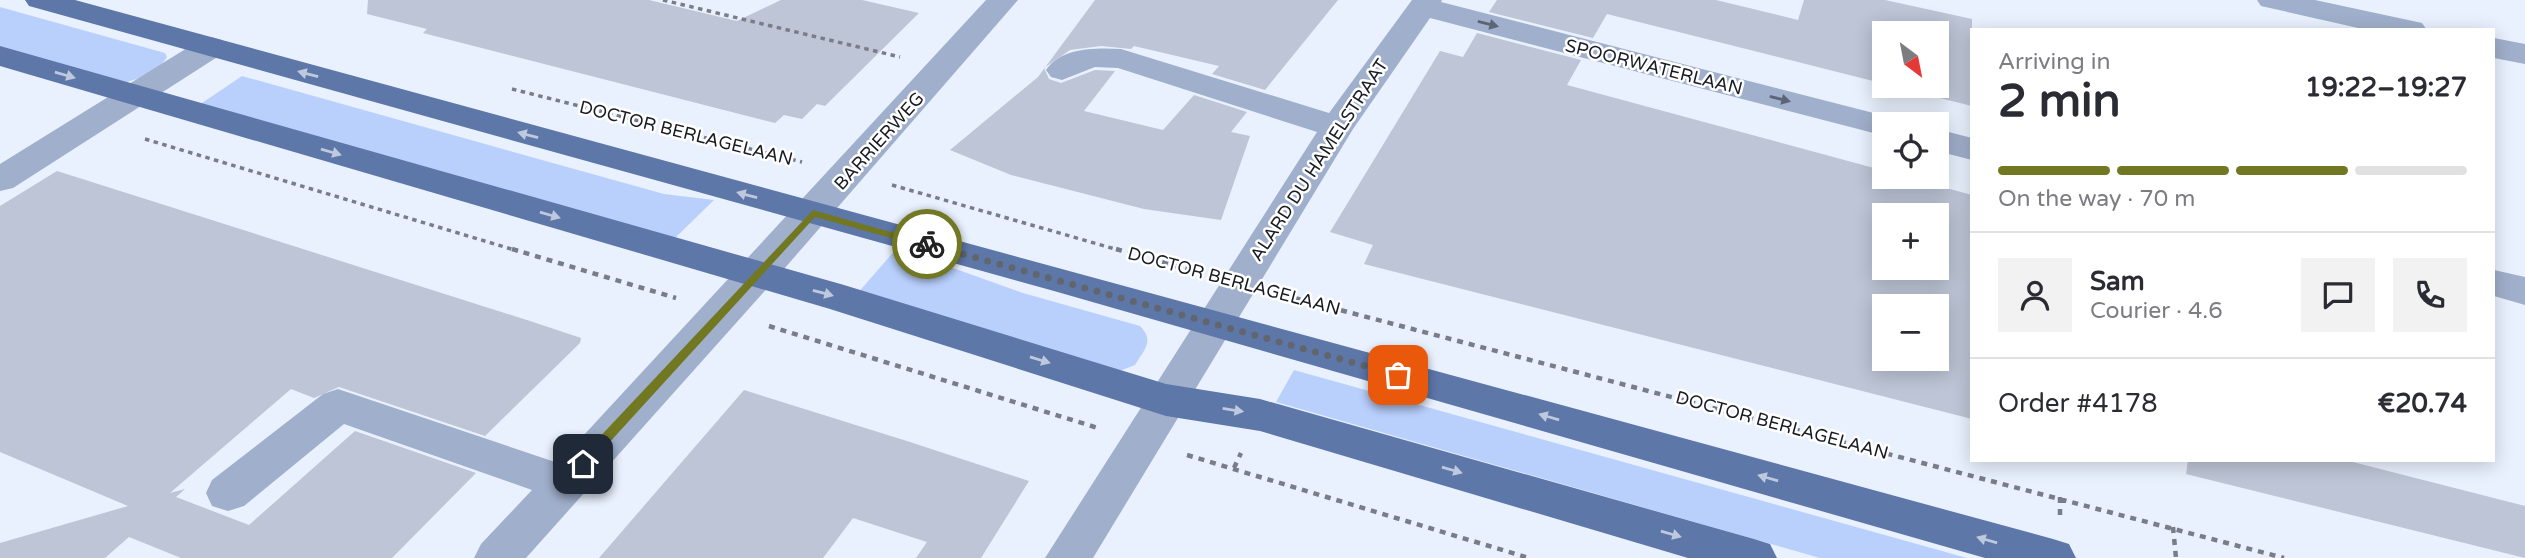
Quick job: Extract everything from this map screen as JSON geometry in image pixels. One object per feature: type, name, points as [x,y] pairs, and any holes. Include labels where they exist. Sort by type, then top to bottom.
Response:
[{"type":"main road","points":[[40,0],[2053,558]]},
{"type":"main road","points":[[0,56],[844,299],[1166,400],[1260,415],[1754,558]]},
{"type":"street","name":"BARRIERWEG","points":[[497,558],[945,68],[1003,0]]},
{"type":"street","points":[[2272,0],[2402,28]]},
{"type":"street","name":"SPOORWATERLAAN","points":[[1425,4],[1872,123]]},
{"type":"street","name":"ALARD DU HAMELSTRAAT","points":[[1068,558],[1337,127],[1425,4]]},
{"type":"street","points":[[0,180],[211,47]]},
{"type":"street","points":[[2495,48],[2525,54]]},
{"type":"street","points":[[1062,70],[1090,57],[1121,59],[1337,127]]},
{"type":"street","points":[[1949,143],[1970,148]]},
{"type":"street","points":[[2495,283],[2525,291]]},
{"type":"street","points":[[228,493],[338,405],[565,483]]},
{"type":"path","points":[[663,0],[945,68]]},
{"type":"path","name":"DOCTOR BERLAGELAAN","points":[[500,86],[848,174],[1238,284],[2284,558]]},
{"type":"path","points":[[91,123],[722,312]]},
{"type":"path","points":[[2173,527],[2176,558]]},
{"type":"shaded area","points":[[0,7],[165,53],[167,57],[150,73],[127,82],[0,50]]},
{"type":"shaded area","points":[[242,76],[664,194],[714,200],[670,243],[199,105]]},
{"type":"shaded area","points":[[897,248],[1023,293],[1140,326],[1147,336],[1146,346],[1135,365],[1122,370],[1103,369],[856,295]]},
{"type":"shaded area","points":[[1294,370],[1967,558],[1820,558],[1276,402]]},
{"type":"building","points":[[368,0],[649,0],[737,21],[781,0],[862,0],[919,13],[825,106],[817,104],[802,119],[784,115],[775,123],[423,33],[427,29],[367,14]]},
{"type":"building","points":[[1095,0],[1338,0],[1265,90],[1212,74],[1219,66],[1134,46],[1131,49],[1101,46],[1070,50],[1045,67]]},
{"type":"building","points":[[1497,0],[1716,0],[1798,20],[1804,0],[1885,0],[1972,19],[1970,106],[1940,98],[1950,98],[1950,21],[1872,21],[1872,81],[1607,14],[1593,38],[1489,12]]},
{"type":"building","points":[[1477,33],[1581,60],[1567,85],[1872,167],[1872,189],[1949,189],[1970,194],[1970,418],[1364,264],[1373,245],[1330,232],[1440,51],[1463,57]]},
{"type":"building","points":[[1044,69],[1049,79],[1061,83],[1095,70],[1115,71],[1084,111],[1163,130],[1194,95],[1247,112],[1231,132],[1250,136],[1221,220],[1144,209],[1011,175],[950,150],[1038,77]]},
{"type":"building","points":[[57,171],[530,321],[581,338],[580,343],[485,436],[339,387],[314,398],[291,389],[170,493],[185,489],[176,497],[249,525],[355,431],[476,473],[392,558],[181,558],[129,537],[105,558],[0,558],[0,543],[128,506],[0,452],[0,206]]},
{"type":"building","points":[[744,390],[1029,481],[981,558],[916,558],[927,542],[853,518],[823,558],[599,558]]},
{"type":"building","points":[[2188,462],[2353,462],[2525,506],[2525,558],[2186,474]]},
{"type":"way so far","points":[[927,244],[1398,375]]},
{"type":"route","points":[[583,464],[813,213],[927,244]]}]
